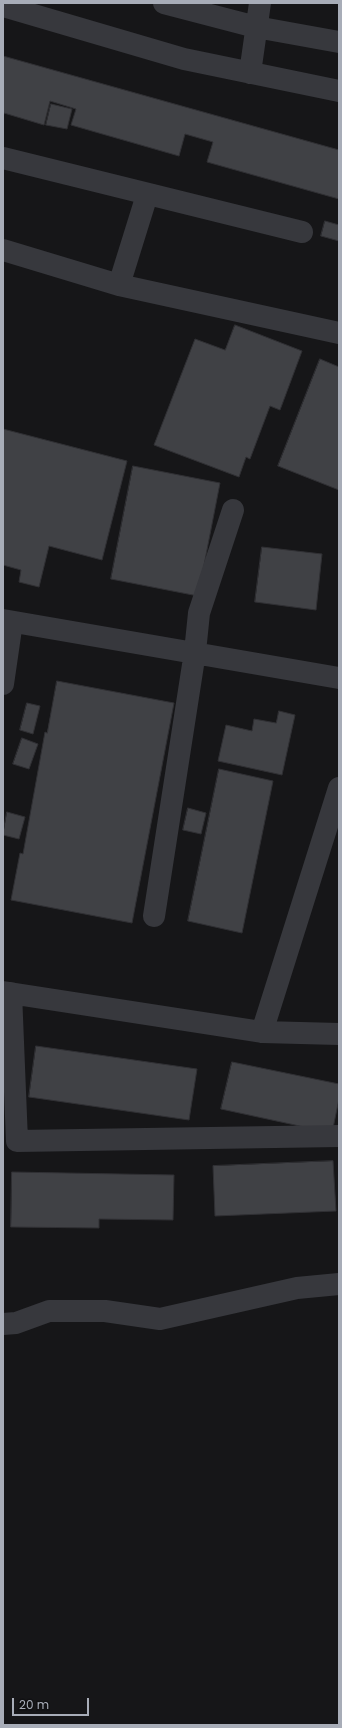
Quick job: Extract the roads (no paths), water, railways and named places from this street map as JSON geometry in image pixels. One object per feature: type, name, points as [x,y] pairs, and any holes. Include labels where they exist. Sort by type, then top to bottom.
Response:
[{"type":"street","points":[[164,3],[256,27],[339,42]]},
{"type":"street","points":[[250,73],[260,3]]},
{"type":"street","points":[[3,6],[184,59],[339,91]]},
{"type":"street","points":[[3,158],[147,195],[302,232]]},
{"type":"street","points":[[119,284],[147,195]]},
{"type":"street","points":[[3,250],[119,284],[339,333]]},
{"type":"street","points":[[154,916],[195,652],[199,613],[233,510]]},
{"type":"street","points":[[3,684],[8,621],[339,678]]},
{"type":"street","points":[[262,1032],[339,788]]},
{"type":"street","points":[[339,1034],[262,1032],[7,992],[17,1141],[339,1136]]},
{"type":"street","points":[[3,1324],[16,1323],[49,1311],[105,1311],[160,1319],[298,1288],[339,1284]]}]
